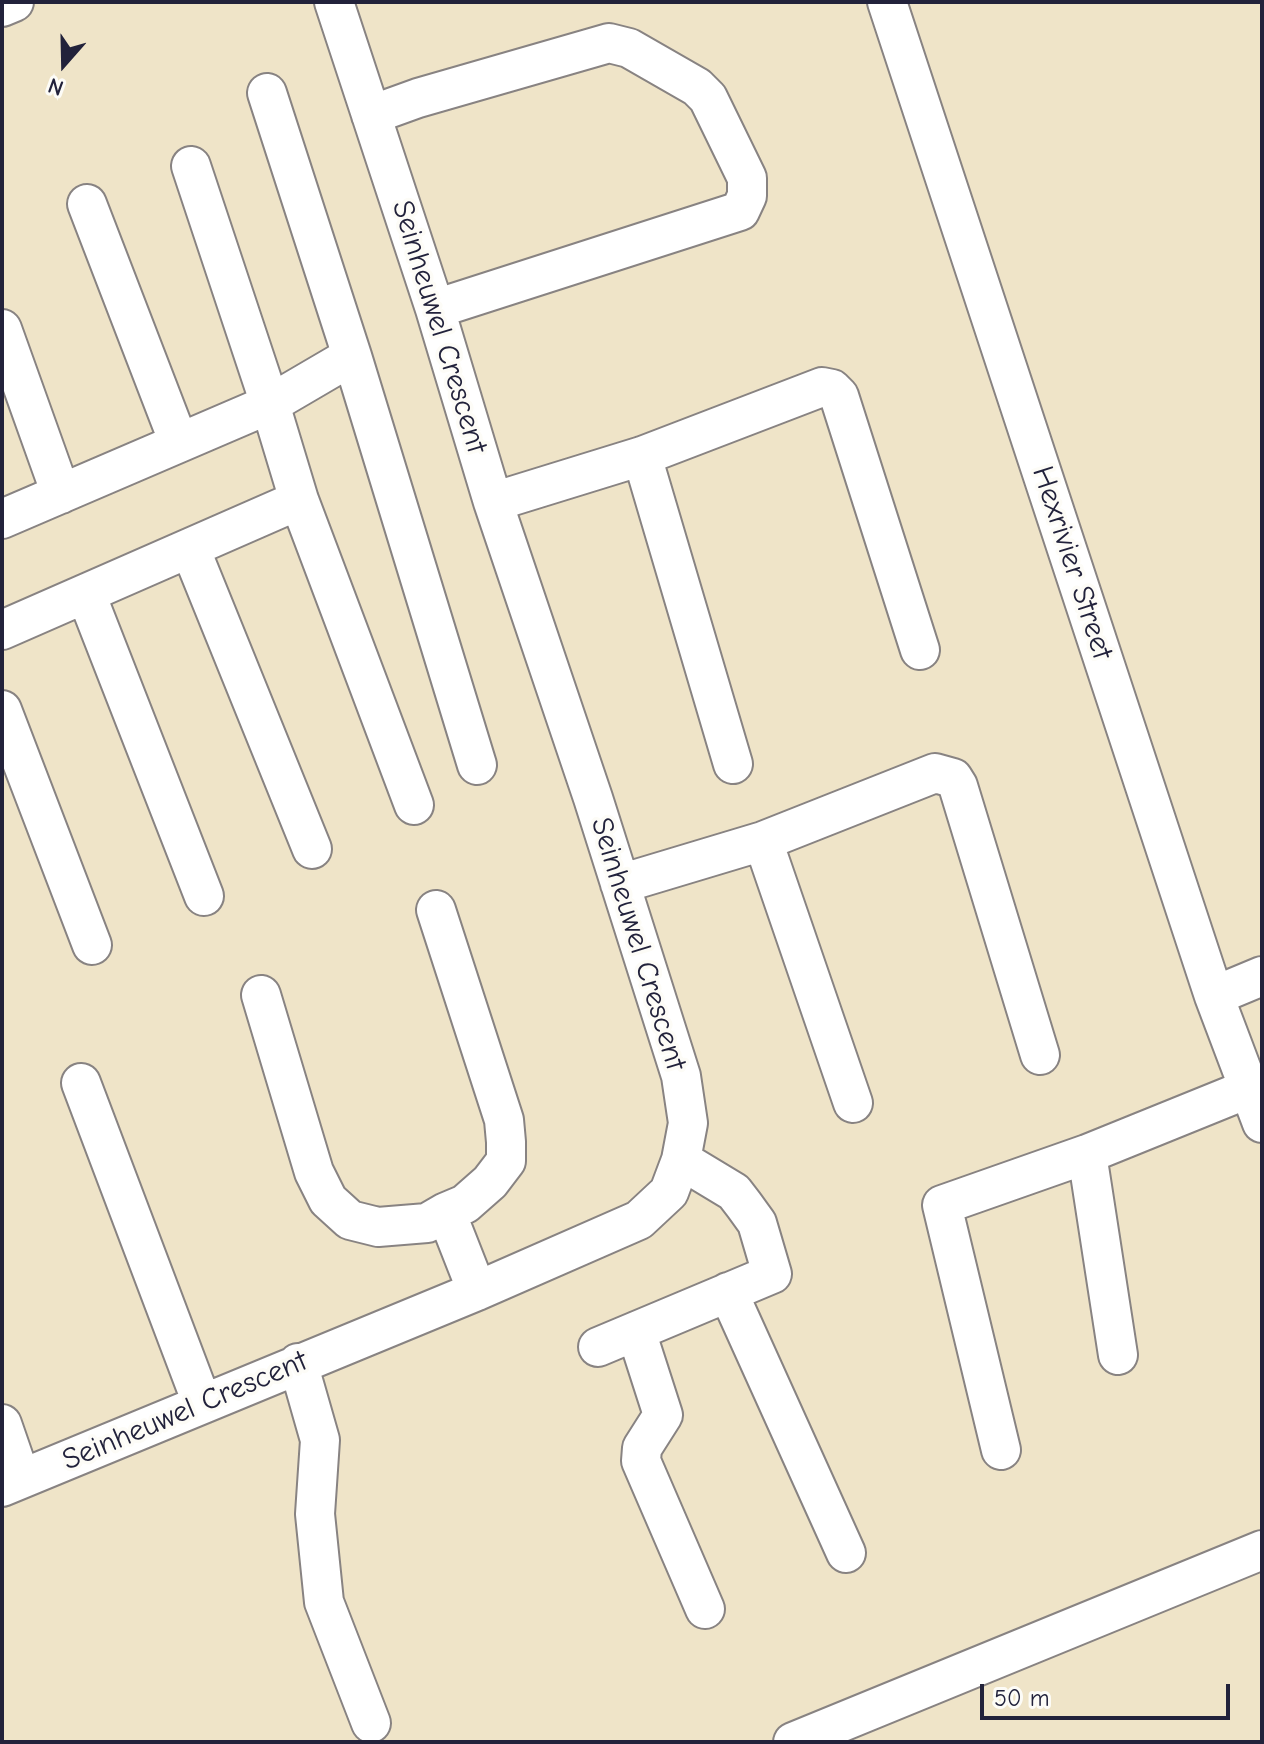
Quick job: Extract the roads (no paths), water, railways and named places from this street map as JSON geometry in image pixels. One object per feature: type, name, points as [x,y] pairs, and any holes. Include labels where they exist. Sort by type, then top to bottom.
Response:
[{"type":"street","points":[[2,7],[14,2]]},
{"type":"street","name":"Seinheuwel Crescent","points":[[11,1483],[477,1291],[639,1220],[669,1192],[681,1160],[688,1123],[681,1076],[493,502],[435,309],[334,2]]},
{"type":"street","name":"Hexrivier Street","points":[[887,2],[1214,996],[1256,1106]]},
{"type":"street","points":[[371,115],[418,98],[609,43],[629,48],[703,93],[747,178],[747,196],[740,211],[435,309]]},
{"type":"street","points":[[267,93],[352,356],[477,765]]},
{"type":"street","points":[[191,166],[299,500],[414,805]]},
{"type":"street","points":[[87,204],[179,443]]},
{"type":"street","points":[[2,329],[61,494]]},
{"type":"street","points":[[2,519],[270,404],[352,356]]},
{"type":"street","points":[[493,502],[642,456],[822,387],[832,389],[839,396],[920,650]]},
{"type":"street","points":[[642,456],[733,764]]},
{"type":"street","points":[[2,630],[299,500]]},
{"type":"street","points":[[190,548],[312,849]]},
{"type":"street","points":[[86,594],[204,896]]},
{"type":"street","points":[[2,710],[92,945]]},
{"type":"street","points":[[620,884],[763,841],[935,773],[953,778],[1040,1055]]},
{"type":"street","points":[[763,841],[853,1103]]},
{"type":"street","points":[[261,995],[314,1172],[328,1200],[350,1220],[378,1227],[427,1223],[465,1204],[490,1182],[506,1161],[504,1120],[436,910]]},
{"type":"street","points":[[1214,996],[1262,976]]},
{"type":"street","points":[[81,1083],[202,1403]]},
{"type":"street","points":[[1001,1450],[942,1205],[1087,1154],[1256,1106]]},
{"type":"street","points":[[1087,1154],[1118,1355]]},
{"type":"street","points":[[598,1347],[772,1274],[757,1223],[734,1192],[681,1160]]},
{"type":"street","points":[[446,1212],[477,1291]]},
{"type":"street","points":[[728,1292],[846,1553]]},
{"type":"street","points":[[636,1331],[663,1415],[642,1448],[641,1461],[705,1609]]},
{"type":"street","points":[[298,1363],[320,1440],[315,1514],[324,1602],[371,1723]]},
{"type":"street","points":[[2,1424],[11,1483]]},
{"type":"street","points":[[793,1742],[1262,1550]]}]
